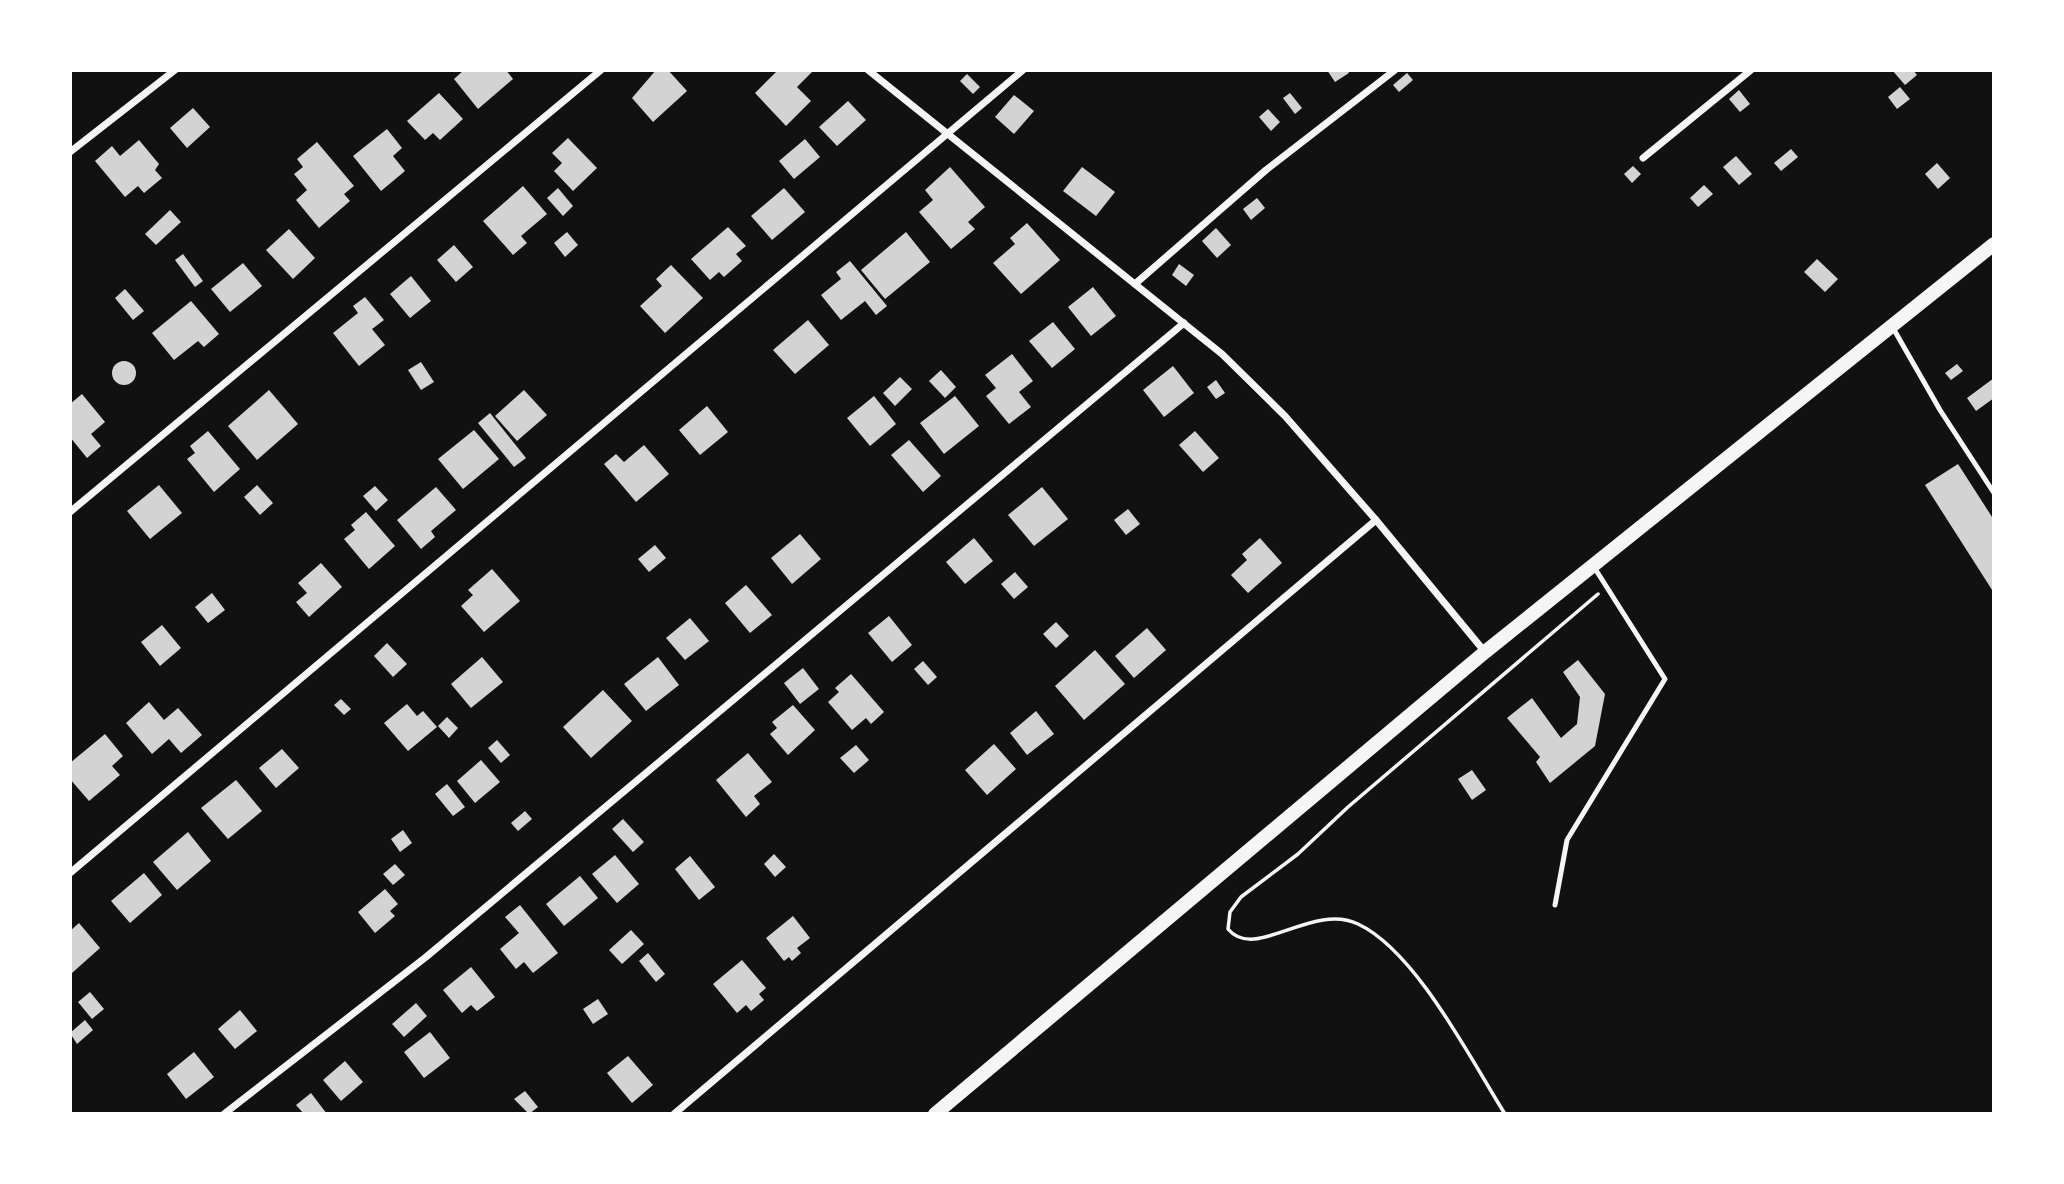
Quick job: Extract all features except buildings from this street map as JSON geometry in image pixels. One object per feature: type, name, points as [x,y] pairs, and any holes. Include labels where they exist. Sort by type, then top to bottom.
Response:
[{"type":"main road","points":[[935,1114],[1485,652],[1994,244]]},
{"type":"street","points":[[70,152],[175,70]]},
{"type":"street","points":[[70,512],[601,70]]},
{"type":"street","points":[[868,70],[1222,354],[1285,416],[1376,520],[1485,652]]},
{"type":"street","points":[[70,873],[1023,70]]},
{"type":"street","points":[[1135,284],[1266,170],[1395,70]]},
{"type":"street","points":[[1643,158],[1751,70]]},
{"type":"street","points":[[223,1114],[426,957],[1184,323]]},
{"type":"street","points":[[674,1114],[1376,520]]},
{"type":"lane","points":[[1892,325],[1940,410],[1994,493]]},
{"type":"lane","points":[[1555,905],[1567,840],[1665,679],[1594,567]]},
{"type":"path","points":[[1505,1114],[1406,962],[1381,938],[1358,924],[1336,917],[1296,925],[1274,936],[1250,941],[1236,938],[1228,929],[1230,912],[1241,897],[1298,854],[1348,807],[1607,586]]}]
